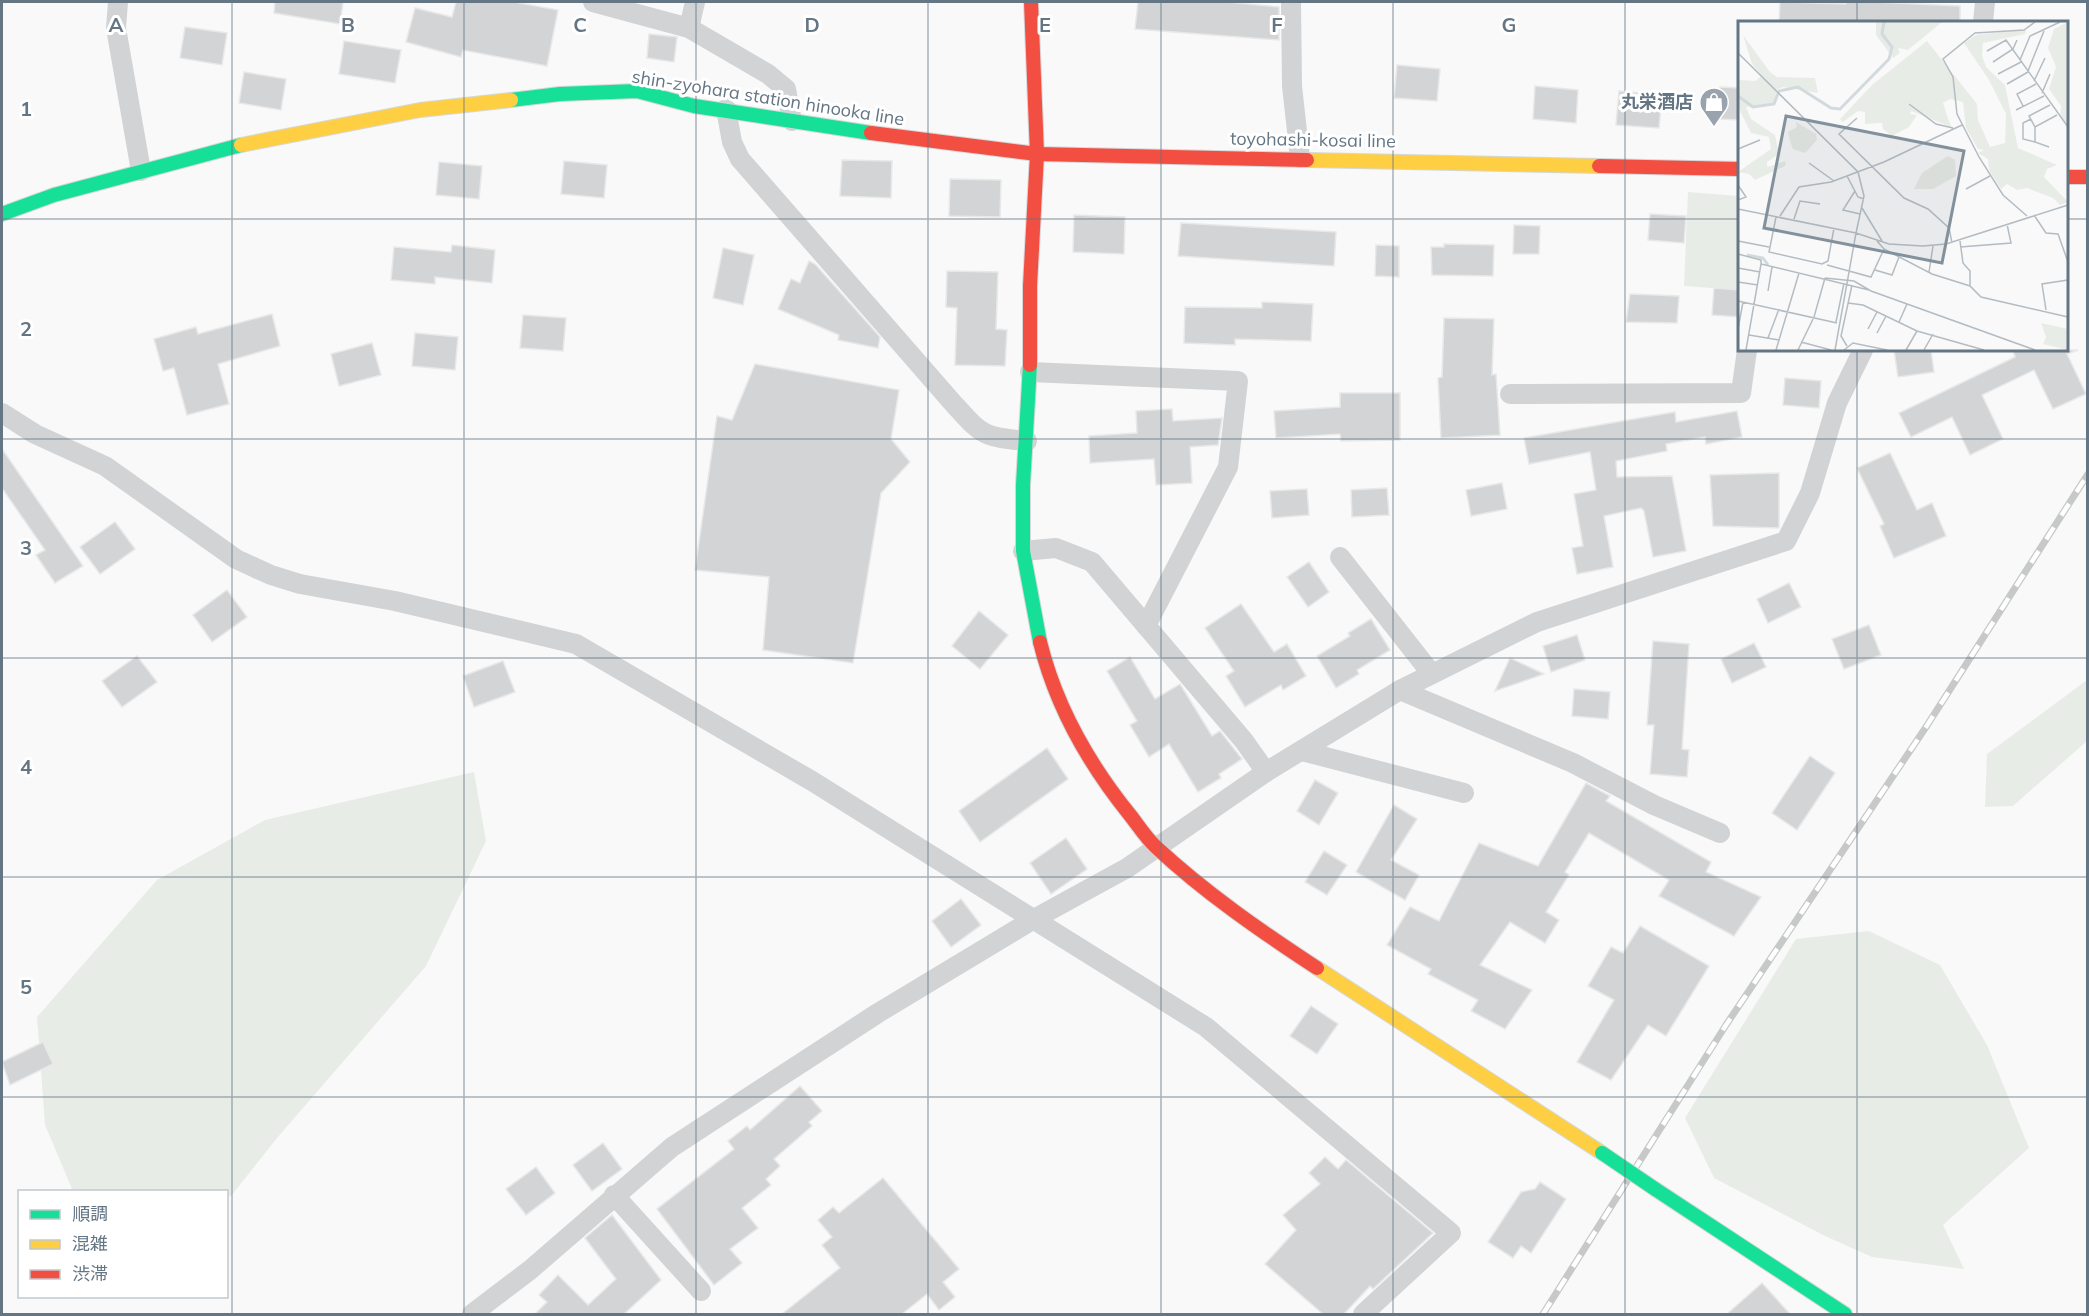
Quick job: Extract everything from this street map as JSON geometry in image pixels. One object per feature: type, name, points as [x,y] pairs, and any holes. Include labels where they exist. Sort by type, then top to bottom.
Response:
[{"type":"main road","points":[[1031,2],[1037,154],[1030,286],[1030,372],[1023,551],[1036,627],[1046,666],[1070,726],[1099,777],[1155,846],[1280,944],[1845,1314]]},
{"type":"main road","name":"shin-zyohara station hinooka line","points":[[2,214],[54,195],[245,144],[420,110],[560,94],[637,91],[694,106],[726,109],[915,140],[1037,154]]},
{"type":"main road","name":"toyohashi-kosai line","points":[[1037,154],[1738,169]]},
{"type":"main road","points":[[2068,177],[2088,177]]},
{"type":"street","points":[[118,2],[116,28],[141,171]]},
{"type":"street","points":[[593,2],[689,28],[768,74],[786,89],[792,121]]},
{"type":"street","points":[[689,28],[695,2]]},
{"type":"street","points":[[1291,2],[1292,86],[1300,158]]},
{"type":"street","points":[[1983,21],[1984,2]]},
{"type":"street","points":[[726,109],[732,142],[740,159],[952,402],[975,427],[991,438],[1027,441]]},
{"type":"street","points":[[1510,394],[1741,393],[1747,351]]},
{"type":"street","points":[[472,1314],[530,1269],[672,1147],[804,1060],[1034,919],[1127,868],[1155,846],[1228,801],[1266,772],[1400,690],[1537,622],[1786,541],[1810,493],[1837,403],[1863,351]]},
{"type":"street","points":[[1030,372],[1238,381],[1228,467],[1146,626]]},
{"type":"street","points":[[2,413],[35,434],[105,466],[236,559],[271,575],[300,584],[395,602],[576,644],[812,781],[1206,1028],[1451,1233],[1363,1314]]},
{"type":"street","points":[[1023,551],[1056,548],[1092,562],[1177,666],[1244,741],[1266,772]]},
{"type":"street","points":[[1340,557],[1431,673]]},
{"type":"street","points":[[1400,690],[1573,763],[1654,805],[1720,833]]},
{"type":"street","points":[[1302,751],[1464,793]]},
{"type":"street","points":[[614,1196],[701,1291]]},
{"type":"shaded area","points":[[1688,192],[1738,196],[1738,290],[1684,286]]},
{"type":"shaded area","points":[[2087,680],[2087,741],[2013,806],[1985,807],[1987,754]]},
{"type":"shaded area","points":[[474,772],[486,841],[426,966],[277,1138],[231,1196],[228,1198],[228,1190],[72,1189],[45,1125],[37,1017],[157,880],[265,820]]},
{"type":"shaded area","points":[[1869,931],[1940,965],[1987,1045],[2029,1148],[1943,1225],[1964,1269],[1872,1257],[1825,1236],[1714,1178],[1685,1118],[1796,939]]},
{"type":"building","points":[[275,2],[343,2],[340,24],[274,13]]},
{"type":"building","points":[[456,2],[514,2],[558,10],[547,66],[463,50],[461,57],[406,42],[415,8],[452,17]]},
{"type":"building","points":[[1138,2],[1227,2],[1279,7],[1279,40],[1135,29]]},
{"type":"building","points":[[1780,2],[1846,4],[1846,2],[1873,2],[1960,6],[1960,21],[1779,21]]},
{"type":"building","points":[[185,27],[227,33],[222,65],[180,58]]},
{"type":"building","points":[[649,34],[677,37],[674,62],[647,58]]},
{"type":"building","points":[[344,41],[401,50],[395,83],[339,74]]},
{"type":"building","points":[[1397,65],[1440,69],[1437,101],[1394,98]]},
{"type":"building","points":[[244,72],[286,79],[281,110],[239,103]]},
{"type":"building","points":[[1535,86],[1578,90],[1576,123],[1533,119]]},
{"type":"building","points":[[1720,87],[1738,88],[1738,120],[1718,119]]},
{"type":"building","points":[[1619,91],[1662,95],[1659,128],[1616,125]]},
{"type":"building","points":[[842,160],[892,161],[891,198],[840,196]]},
{"type":"building","points":[[564,161],[607,165],[604,198],[561,194]]},
{"type":"building","points":[[439,162],[482,166],[479,199],[436,195]]},
{"type":"building","points":[[950,179],[1001,180],[1000,217],[949,216]]},
{"type":"building","points":[[1650,214],[1686,216],[1684,243],[1648,240]]},
{"type":"building","points":[[1074,215],[1125,217],[1124,254],[1073,252]]},
{"type":"building","points":[[1181,223],[1336,232],[1334,266],[1178,256]]},
{"type":"building","points":[[1514,225],[1540,226],[1539,254],[1513,254]]},
{"type":"building","points":[[1444,244],[1494,245],[1493,276],[1432,275],[1431,247],[1444,247]]},
{"type":"building","points":[[452,245],[495,250],[492,283],[435,277],[435,284],[391,280],[394,247],[451,252]]},
{"type":"building","points":[[1376,245],[1399,246],[1399,277],[1375,276]]},
{"type":"building","points":[[723,248],[754,255],[743,305],[713,298]]},
{"type":"building","points":[[809,261],[815,264],[880,337],[878,348],[838,340],[839,335],[778,309],[791,279],[800,283]]},
{"type":"building","points":[[947,271],[998,272],[996,329],[1007,330],[1005,366],[955,365],[957,308],[946,307]]},
{"type":"building","points":[[1714,288],[1738,290],[1738,317],[1712,315]]},
{"type":"building","points":[[1630,294],[1679,296],[1677,323],[1626,322]]},
{"type":"building","points":[[1262,302],[1313,304],[1311,341],[1235,339],[1235,345],[1184,343],[1185,307],[1262,308]]},
{"type":"building","points":[[272,314],[280,346],[218,364],[229,404],[187,415],[174,368],[163,371],[154,339],[196,327],[198,334]]},
{"type":"building","points":[[523,315],[566,318],[563,351],[520,348]]},
{"type":"building","points":[[1444,318],[1494,319],[1492,375],[1496,374],[1500,435],[1441,438],[1438,378],[1442,377]]},
{"type":"building","points":[[415,333],[458,337],[455,370],[412,366]]},
{"type":"building","points":[[372,343],[381,375],[339,386],[331,354]]},
{"type":"building","points":[[2078,350],[2067,354],[2086,394],[2053,409],[2034,370],[1982,395],[2003,439],[1970,455],[1952,417],[1911,437],[1899,413],[2015,357],[2013,351]]},
{"type":"building","points":[[1894,351],[1931,351],[1934,372],[1898,377]]},
{"type":"building","points":[[755,364],[899,390],[891,439],[910,462],[881,493],[853,663],[763,650],[769,577],[695,570],[717,416],[732,420]]},
{"type":"building","points":[[1785,378],[1821,381],[1819,408],[1783,405]]},
{"type":"building","points":[[1340,393],[1400,393],[1400,440],[1341,441],[1340,434],[1276,438],[1274,411],[1340,407]]},
{"type":"building","points":[[1172,409],[1173,421],[1222,418],[1218,445],[1190,447],[1192,483],[1156,485],[1154,459],[1090,463],[1089,436],[1137,433],[1136,411]]},
{"type":"building","points":[[1737,411],[1742,437],[1706,444],[1705,437],[1666,444],[1667,451],[1616,461],[1617,477],[1672,476],[1686,551],[1653,557],[1644,511],[1641,508],[1604,516],[1613,567],[1577,574],[1572,548],[1583,546],[1574,494],[1596,490],[1590,452],[1529,464],[1524,438],[1675,412],[1676,422]]},
{"type":"building","points":[[2,449],[83,566],[55,583],[36,555],[45,550],[2,488]]},
{"type":"building","points":[[1890,453],[1917,510],[1932,503],[1946,536],[1894,558],[1880,526],[1884,524],[1857,468]]},
{"type":"building","points":[[1779,473],[1779,528],[1713,526],[1710,475]]},
{"type":"building","points":[[1502,483],[1507,509],[1471,516],[1466,490]]},
{"type":"building","points":[[1387,488],[1389,515],[1352,517],[1351,490]]},
{"type":"building","points":[[1307,489],[1309,515],[1272,518],[1270,491]]},
{"type":"building","points":[[115,522],[135,549],[100,574],[80,547]]},
{"type":"building","points":[[1309,562],[1329,592],[1308,607],[1287,577]]},
{"type":"building","points":[[1789,583],[1801,607],[1768,623],[1757,599]]},
{"type":"building","points":[[227,590],[247,617],[212,642],[193,615]]},
{"type":"building","points":[[1241,604],[1274,652],[1287,644],[1306,676],[1283,690],[1281,685],[1245,707],[1226,676],[1234,671],[1205,628]]},
{"type":"building","points":[[979,611],[1008,635],[980,669],[952,646]]},
{"type":"building","points":[[1371,619],[1390,650],[1357,670],[1359,674],[1336,688],[1317,656],[1350,636],[1348,633]]},
{"type":"building","points":[[1869,625],[1881,655],[1844,669],[1832,639]]},
{"type":"building","points":[[1577,635],[1585,660],[1551,672],[1543,646]]},
{"type":"building","points":[[1653,641],[1689,644],[1682,749],[1689,750],[1687,777],[1650,774],[1654,725],[1647,725]]},
{"type":"building","points":[[1754,643],[1766,667],[1732,683],[1721,659]]},
{"type":"building","points":[[137,656],[157,682],[122,707],[102,681]]},
{"type":"building","points":[[1130,657],[1155,699],[1180,684],[1212,736],[1220,731],[1242,759],[1219,774],[1221,778],[1198,792],[1169,744],[1149,757],[1130,725],[1137,721],[1107,671]]},
{"type":"building","points":[[1510,658],[1544,674],[1495,691]]},
{"type":"building","points":[[503,661],[515,692],[474,707],[463,676]]},
{"type":"building","points":[[1574,689],[1610,692],[1608,719],[1572,716]]},
{"type":"building","points":[[1047,748],[1068,779],[980,842],[959,811]]},
{"type":"building","points":[[1810,756],[1835,773],[1797,830],[1772,813]]},
{"type":"building","points":[[1315,780],[1338,793],[1319,825],[1297,811]]},
{"type":"building","points":[[1586,783],[1610,796],[1606,801],[1711,862],[1706,872],[1761,897],[1734,936],[1659,896],[1669,880],[1589,833],[1565,872],[1569,875],[1546,912],[1559,920],[1545,943],[1510,922],[1480,965],[1532,990],[1505,1029],[1471,1011],[1478,1000],[1428,974],[1431,969],[1387,945],[1410,907],[1439,921],[1479,843],[1538,866]]},
{"type":"building","points":[[1394,805],[1417,819],[1391,860],[1419,875],[1405,900],[1356,872]]},
{"type":"building","points":[[1066,838],[1087,869],[1051,894],[1030,863]]},
{"type":"building","points":[[1324,851],[1347,865],[1327,895],[1305,882]]},
{"type":"building","points":[[961,899],[981,925],[951,947],[932,921]]},
{"type":"building","points":[[1640,926],[1709,966],[1666,1036],[1648,1025],[1611,1080],[1577,1062],[1614,1000],[1588,986],[1611,947],[1623,953]]},
{"type":"building","points":[[1311,1006],[1338,1024],[1317,1054],[1290,1036]]},
{"type":"building","points":[[43,1042],[53,1064],[10,1085],[2,1062]]},
{"type":"building","points":[[800,1086],[822,1111],[809,1122],[812,1126],[774,1159],[780,1166],[766,1179],[771,1185],[742,1208],[758,1228],[730,1249],[742,1263],[714,1285],[657,1209],[734,1149],[728,1141],[747,1126],[750,1130]]},
{"type":"building","points":[[603,1143],[622,1169],[592,1191],[573,1165]]},
{"type":"building","points":[[1325,1157],[1338,1169],[1346,1160],[1433,1233],[1373,1289],[1370,1286],[1344,1314],[1323,1314],[1265,1264],[1296,1230],[1283,1215],[1320,1184],[1309,1173]]},
{"type":"building","points":[[536,1167],[555,1193],[526,1215],[506,1189]]},
{"type":"building","points":[[883,1178],[959,1269],[943,1282],[955,1297],[939,1310],[927,1294],[902,1314],[782,1314],[840,1268],[822,1245],[832,1237],[818,1220],[833,1207],[839,1213]]},
{"type":"building","points":[[1540,1182],[1566,1199],[1531,1253],[1521,1246],[1513,1258],[1488,1242],[1521,1192],[1535,1189]]},
{"type":"building","points":[[612,1215],[661,1280],[624,1314],[535,1314],[547,1302],[539,1295],[558,1275],[588,1305],[616,1279],[585,1238]]},
{"type":"building","points":[[1762,1283],[1790,1314],[1727,1314]]},
{"type":"railway","points":[[1543,1314],[1726,1025],[1926,727],[2088,474]]},
{"type":"traffic: fast","points":[[511,100],[560,94],[637,91],[694,106],[871,133]]},
{"type":"traffic: fast","points":[[2,214],[54,195],[241,145]]},
{"type":"traffic: fast","points":[[1030,365],[1023,485],[1023,551],[1040,642]]},
{"type":"traffic: fast","points":[[1602,1153],[1655,1189]]},
{"type":"traffic: fast","points":[[1655,1189],[1845,1314]]},
{"type":"traffic: slow","points":[[241,145],[420,110],[511,100]]},
{"type":"traffic: slow","points":[[1307,160],[1599,166]]},
{"type":"traffic: slow","points":[[1317,968],[1602,1153]]},
{"type":"traffic: jam","points":[[1031,2],[1037,154],[1307,160]]},
{"type":"traffic: jam","points":[[871,133],[1037,154],[1030,286],[1030,365]]},
{"type":"traffic: jam","points":[[1599,166],[1738,169]]},
{"type":"traffic: jam","points":[[2068,177],[2088,177]]},
{"type":"traffic: jam","points":[[1040,642],[1064,712],[1087,755],[1149,840],[1174,864],[1214,896],[1317,968]]},
{"type":"place","name":"丸栄酒店","points":[[1714,128]]}]
